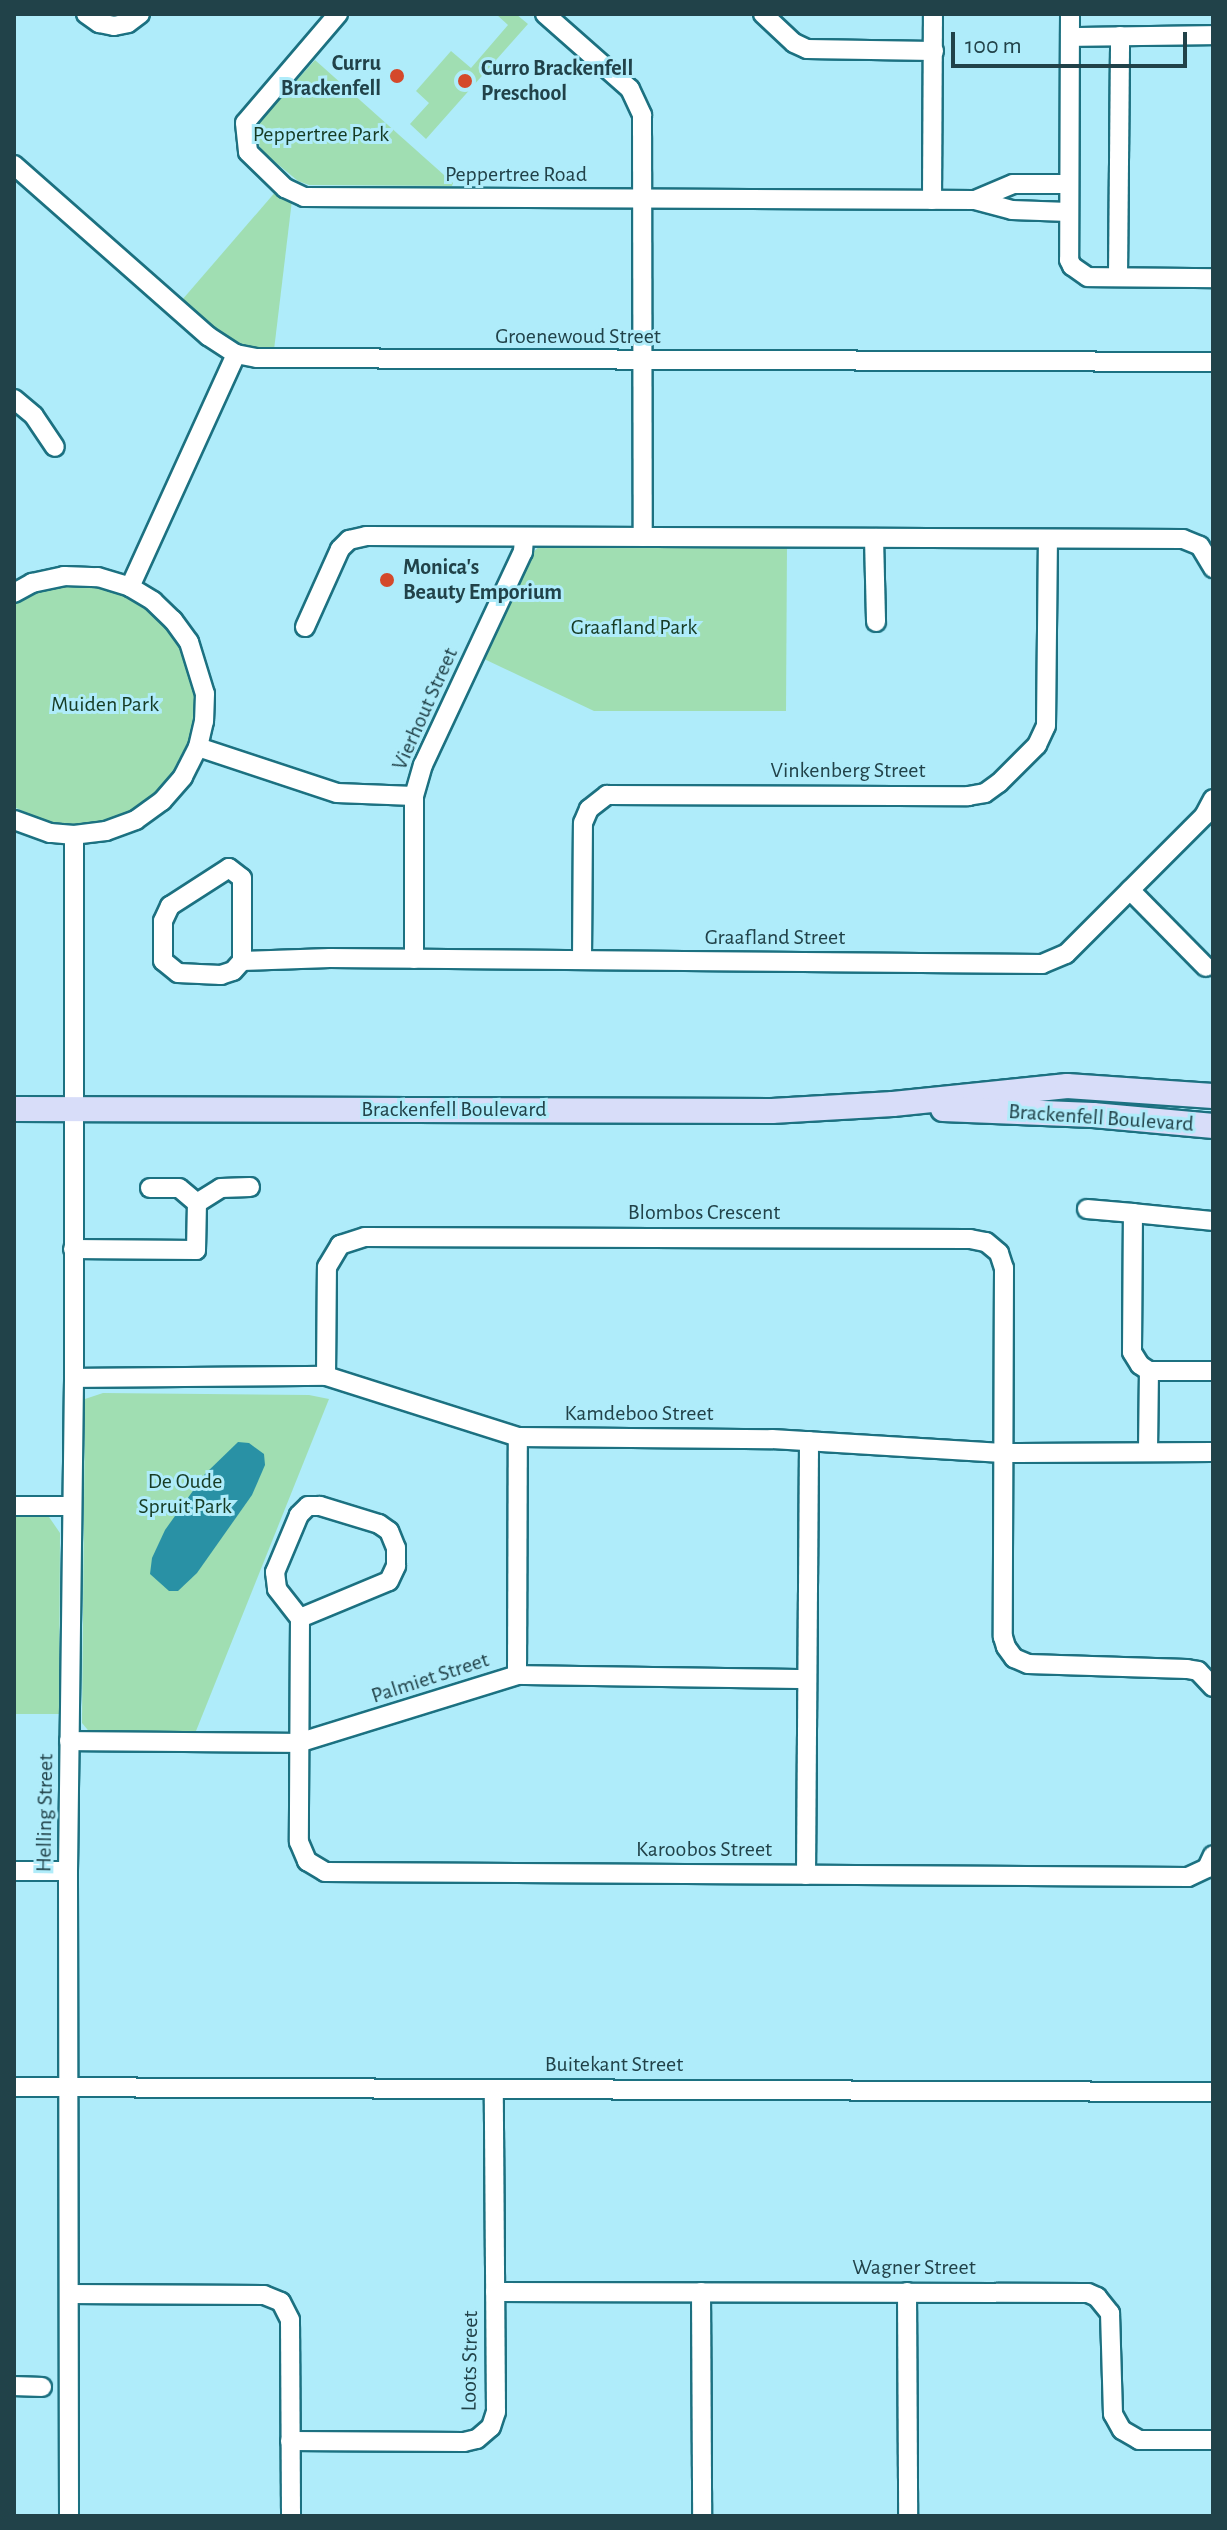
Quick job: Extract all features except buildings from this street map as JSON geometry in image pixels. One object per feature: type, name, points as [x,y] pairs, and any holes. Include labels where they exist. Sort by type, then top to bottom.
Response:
[{"type":"street","points":[[86,14],[99,23],[114,26],[128,23],[140,14]]},
{"type":"street","name":"Peppertree Road","points":[[338,14],[245,123],[248,152],[294,193],[320,199],[975,200]]},
{"type":"street","points":[[545,14],[630,89],[638,103],[645,129],[643,537]]},
{"type":"street","points":[[763,14],[794,43],[807,49],[934,51]]},
{"type":"street","points":[[932,200],[933,14]]},
{"type":"street","points":[[1070,14],[1069,260],[1072,266],[1088,277],[1213,278]]},
{"type":"street","points":[[1070,37],[1213,35]]},
{"type":"street","points":[[1118,277],[1120,36]]},
{"type":"street","name":"Groenewoud Street","points":[[14,165],[208,336],[236,354],[311,361],[1213,362]]},
{"type":"street","points":[[975,200],[1013,184],[1069,184]]},
{"type":"street","points":[[975,200],[1012,210],[1069,212]]},
{"type":"street","points":[[130,587],[236,354]]},
{"type":"street","points":[[14,399],[34,416],[55,447]]},
{"type":"street","points":[[305,627],[337,554],[349,540],[366,536],[1183,539],[1200,546],[1213,568]]},
{"type":"street","name":"Vierhout Street","points":[[414,959],[414,796],[423,765],[523,552],[524,537]]},
{"type":"street","points":[[874,538],[876,622]]},
{"type":"street","name":"Vinkenberg Street","points":[[582,960],[583,823],[594,803],[607,795],[968,796],[985,793],[999,783],[1037,745],[1046,726],[1048,539]]},
{"type":"street","points":[[14,593],[32,583],[64,576],[98,577],[130,587],[153,601],[173,620],[189,642],[205,694],[198,747],[183,777],[162,801],[136,820],[106,831],[74,835],[50,833],[14,820]]},
{"type":"street","points":[[198,747],[337,793],[414,796]]},
{"type":"street","name":"Graafland Street","points":[[242,961],[414,959],[1042,964],[1066,954],[1204,816],[1213,799]]},
{"type":"street","name":"Helling Street","points":[[69,2516],[68,1871],[74,1378],[74,835]]},
{"type":"street","points":[[229,868],[242,878],[242,961],[233,971],[221,975],[178,973],[163,961],[163,921],[170,906],[229,868]]},
{"type":"street","points":[[1130,890],[1206,967]]},
{"type":"street","name":"Brackenfell Boulevard","points":[[14,1109],[742,1111],[893,1104],[1067,1086],[1213,1096]]},
{"type":"street","name":"Brackenfell Boulevard","points":[[893,1104],[1093,1115],[1213,1126]]},
{"type":"street","points":[[197,1203],[221,1188],[250,1187]]},
{"type":"street","points":[[150,1188],[179,1188],[197,1203]]},
{"type":"street","points":[[73,1249],[196,1250],[197,1203]]},
{"type":"street","points":[[1087,1209],[1213,1221]]},
{"type":"street","points":[[1133,1213],[1132,1352],[1140,1365],[1149,1371],[1213,1371]]},
{"type":"street","name":"Blombos Crescent","points":[[326,1376],[327,1267],[340,1245],[365,1237],[978,1239],[993,1246],[1004,1268],[1003,1453]]},
{"type":"street","points":[[1148,1451],[1149,1371]]},
{"type":"street","name":"Kamdeboo Street","points":[[74,1378],[326,1376],[518,1437],[809,1441],[1003,1453],[1213,1452]]},
{"type":"street","points":[[517,1675],[518,1437]]},
{"type":"street","points":[[806,1875],[809,1441]]},
{"type":"street","points":[[1003,1453],[1003,1637],[1011,1655],[1021,1662],[1036,1665],[1187,1669],[1198,1671],[1213,1687]]},
{"type":"street","points":[[14,1506],[72,1506]]},
{"type":"street","points":[[320,1506],[379,1524],[389,1531],[396,1548],[395,1571],[389,1581],[300,1618],[277,1589],[275,1578],[303,1510],[320,1506]]},
{"type":"street","name":"Karoobos Street","points":[[300,1618],[300,1849],[307,1861],[325,1872],[1188,1877],[1207,1868],[1213,1855]]},
{"type":"street","name":"Palmiet Street","points":[[69,1741],[298,1743],[517,1675],[807,1679]]},
{"type":"street","points":[[14,1871],[68,1871]]},
{"type":"street","name":"Buitekant Street","points":[[14,2087],[1213,2092]]},
{"type":"street","name":"Loots Street","points":[[290,2441],[464,2442],[483,2435],[491,2427],[496,2412],[494,2089]]},
{"type":"street","name":"Wagner Street","points":[[495,2292],[1078,2292],[1097,2297],[1105,2305],[1112,2322],[1113,2414],[1122,2430],[1139,2440],[1213,2440]]},
{"type":"street","points":[[701,2292],[702,2516]]},
{"type":"street","points":[[907,2292],[908,2516]]},
{"type":"street","points":[[69,2294],[264,2295],[276,2299],[286,2308],[290,2320],[291,2516]]},
{"type":"street","points":[[14,2386],[42,2387]]},
{"type":"green space","points":[[496,14],[516,14],[528,24],[426,139],[410,124],[429,103],[416,91],[451,51],[471,68],[508,25]]},
{"type":"green space","name":"Peppertree Park","points":[[315,60],[453,183],[452,186],[309,185],[298,181],[263,152],[255,138],[259,122]]},
{"type":"green space","points":[[277,190],[292,200],[274,350],[244,345],[225,336],[182,300]]},
{"type":"green space","name":"Graafland Park","points":[[542,544],[787,545],[786,711],[594,711],[482,658],[530,555]]},
{"type":"green space","name":"Muiden Park","points":[[66,586],[93,587],[120,594],[145,607],[165,625],[181,648],[191,674],[195,701],[193,729],[184,755],[170,779],[150,798],[127,813],[100,822],[72,825],[45,821],[14,807],[14,603],[39,592]]},
{"type":"green space","name":"De Oude Spruit Park","points":[[103,1393],[309,1395],[329,1399],[194,1736],[92,1735],[82,1723],[85,1399]]},
{"type":"green space","points":[[14,1515],[49,1517],[60,1533],[59,1714],[14,1714]]},
{"type":"water","points":[[238,1442],[249,1443],[264,1454],[265,1465],[252,1495],[197,1573],[178,1591],[169,1591],[150,1574],[152,1558],[165,1530],[205,1474]]},
{"type":"place","name":"Curru Brackenfell","points":[[397,76]]},
{"type":"place","name":"Curro Brackenfell Preschool","points":[[465,81]]},
{"type":"place","name":"Monica's Beauty Emporium","points":[[387,580]]}]
